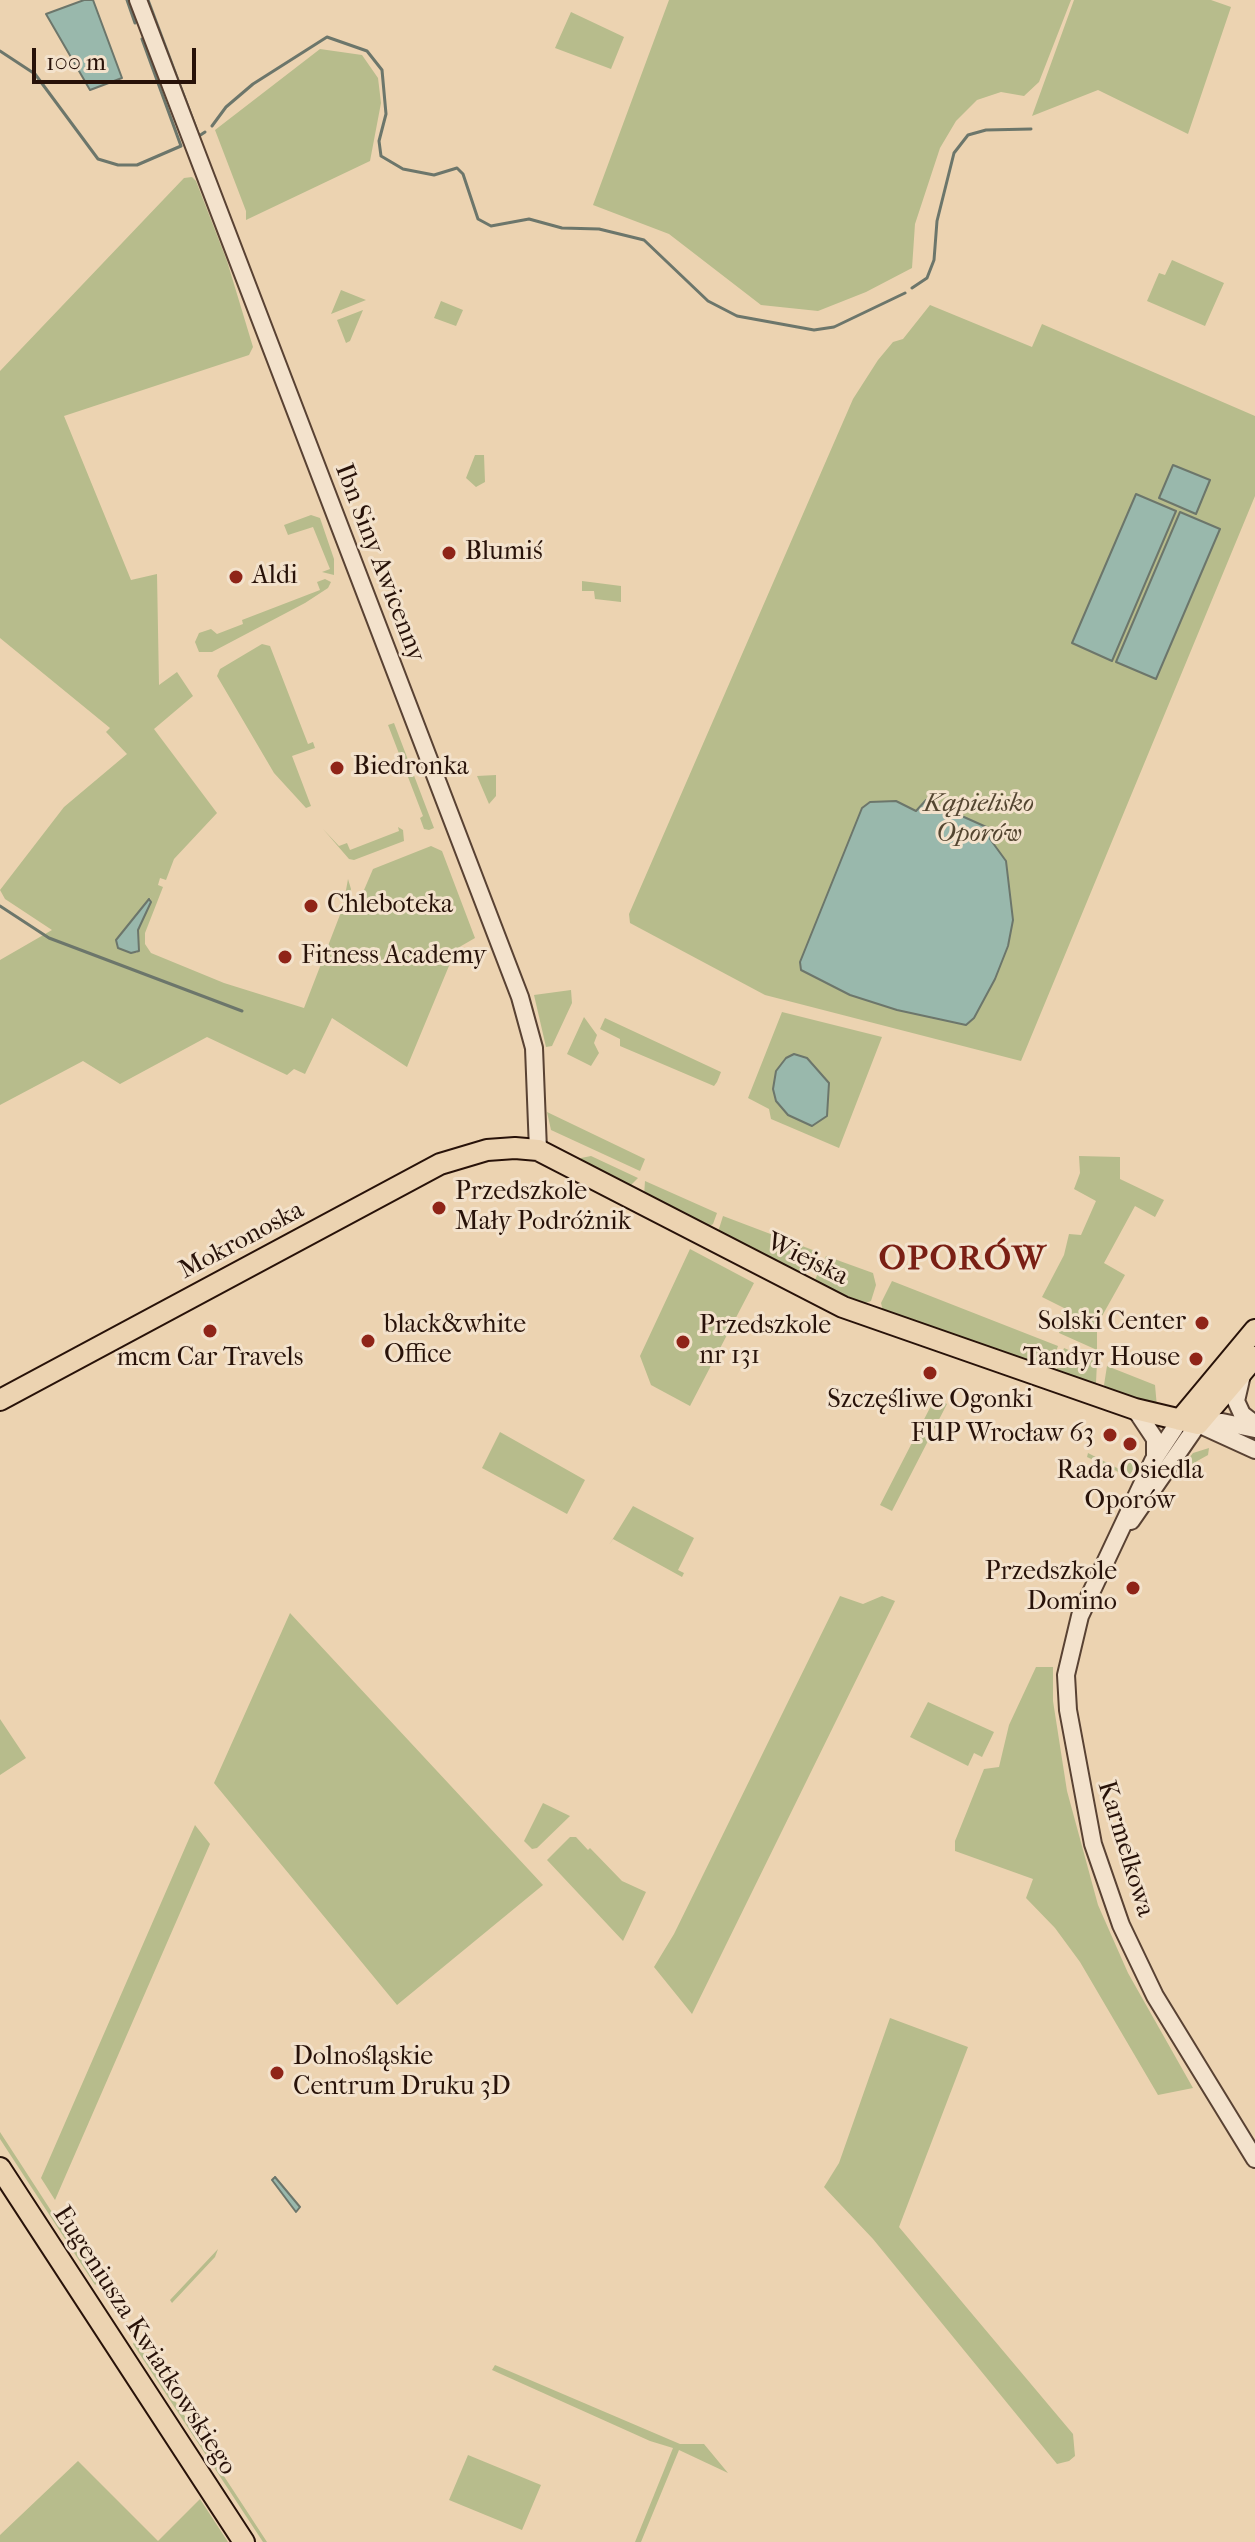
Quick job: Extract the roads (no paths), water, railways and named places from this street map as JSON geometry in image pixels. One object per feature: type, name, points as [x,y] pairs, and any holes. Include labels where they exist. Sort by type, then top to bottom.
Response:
[{"type":"main road","name":"Wiejska","points":[[515,1148],[538,1150],[843,1307],[1135,1409],[1189,1422]]},
{"type":"main road","name":"Mokronoska","points":[[0,1400],[440,1164],[487,1150],[515,1148]]},
{"type":"main road","points":[[1189,1422],[1255,1330]]},
{"type":"main road","points":[[1189,1422],[1250,1363]]},
{"type":"main road","name":"Eugeniusza Kwiatkowskiego","points":[[0,2168],[244,2542]]},
{"type":"street","name":"Ibn Siny Awicenny","points":[[138,0],[520,997],[534,1048],[538,1150]]},
{"type":"street","points":[[1250,1363],[1238,1384],[1236,1401],[1242,1414],[1255,1427]]},
{"type":"street","points":[[1135,1409],[1155,1439],[1155,1457]]},
{"type":"street","points":[[1189,1422],[1222,1422],[1255,1427]]},
{"type":"street","points":[[1189,1422],[1255,1450]]},
{"type":"street","name":"Karmelkowa","points":[[1189,1422],[1155,1457],[1080,1616],[1069,1657],[1068,1710],[1093,1844],[1121,1925],[1162,2008],[1255,2159]]},
{"type":"street","name":"Karmelkowa","points":[[1122,1530],[1141,1508],[1189,1422]]},
{"type":"waterway","points":[[127,0],[135,23]]},
{"type":"waterway","points":[[148,0],[199,136],[205,132]]},
{"type":"waterway","points":[[212,126],[226,107],[253,84],[327,37],[367,51],[382,70],[386,114],[379,141],[381,156],[403,169],[434,175],[457,168],[463,174],[478,219],[491,226],[529,219],[562,228],[599,229],[644,240],[708,301],[737,316],[814,330],[834,327],[905,293]]},
{"type":"waterway","points":[[0,51],[35,74],[98,159],[118,165],[137,165],[181,146],[142,39]]},
{"type":"waterway","points":[[912,288],[927,278],[934,260],[937,221],[954,153],[968,135],[986,130],[1031,129]]},
{"type":"waterway","points":[[0,906],[49,938],[242,1011]]},
{"type":"place","name":"Blumiś","points":[[449,553]]},
{"type":"place","name":"Aldi","points":[[236,577]]},
{"type":"place","name":"Biedronka","points":[[337,768]]},
{"type":"place","name":"Chleboteka","points":[[311,906]]},
{"type":"place","name":"Fitness Academy","points":[[285,957]]},
{"type":"place","name":"Przedszkole Mały Podróżnik","points":[[439,1208]]},
{"type":"place","name":"Solski Center","points":[[1202,1323]]},
{"type":"place","name":"mcm Car Travels","points":[[210,1331]]},
{"type":"place","name":"black&white Office","points":[[368,1341]]},
{"type":"place","name":"Przedszkole nr 131","points":[[683,1342]]},
{"type":"place","name":"Tandyr House","points":[[1196,1359]]},
{"type":"place","name":"Szczęśliwe Ogonki","points":[[930,1373]]},
{"type":"place","name":"FUP Wrocław 63","points":[[1110,1435]]},
{"type":"place","name":"Rada Osiedla Oporów","points":[[1130,1444]]},
{"type":"place","name":"Przedszkole Domino","points":[[1133,1588]]},
{"type":"place","name":"Dolnośląskie Centrum Druku 3D","points":[[277,2073]]},
{"type":"district","name":"OPORÓW","points":[[963,1261]]},
{"type":"park label","name":"Kąpielisko Oporów","points":[[979,820]]}]
